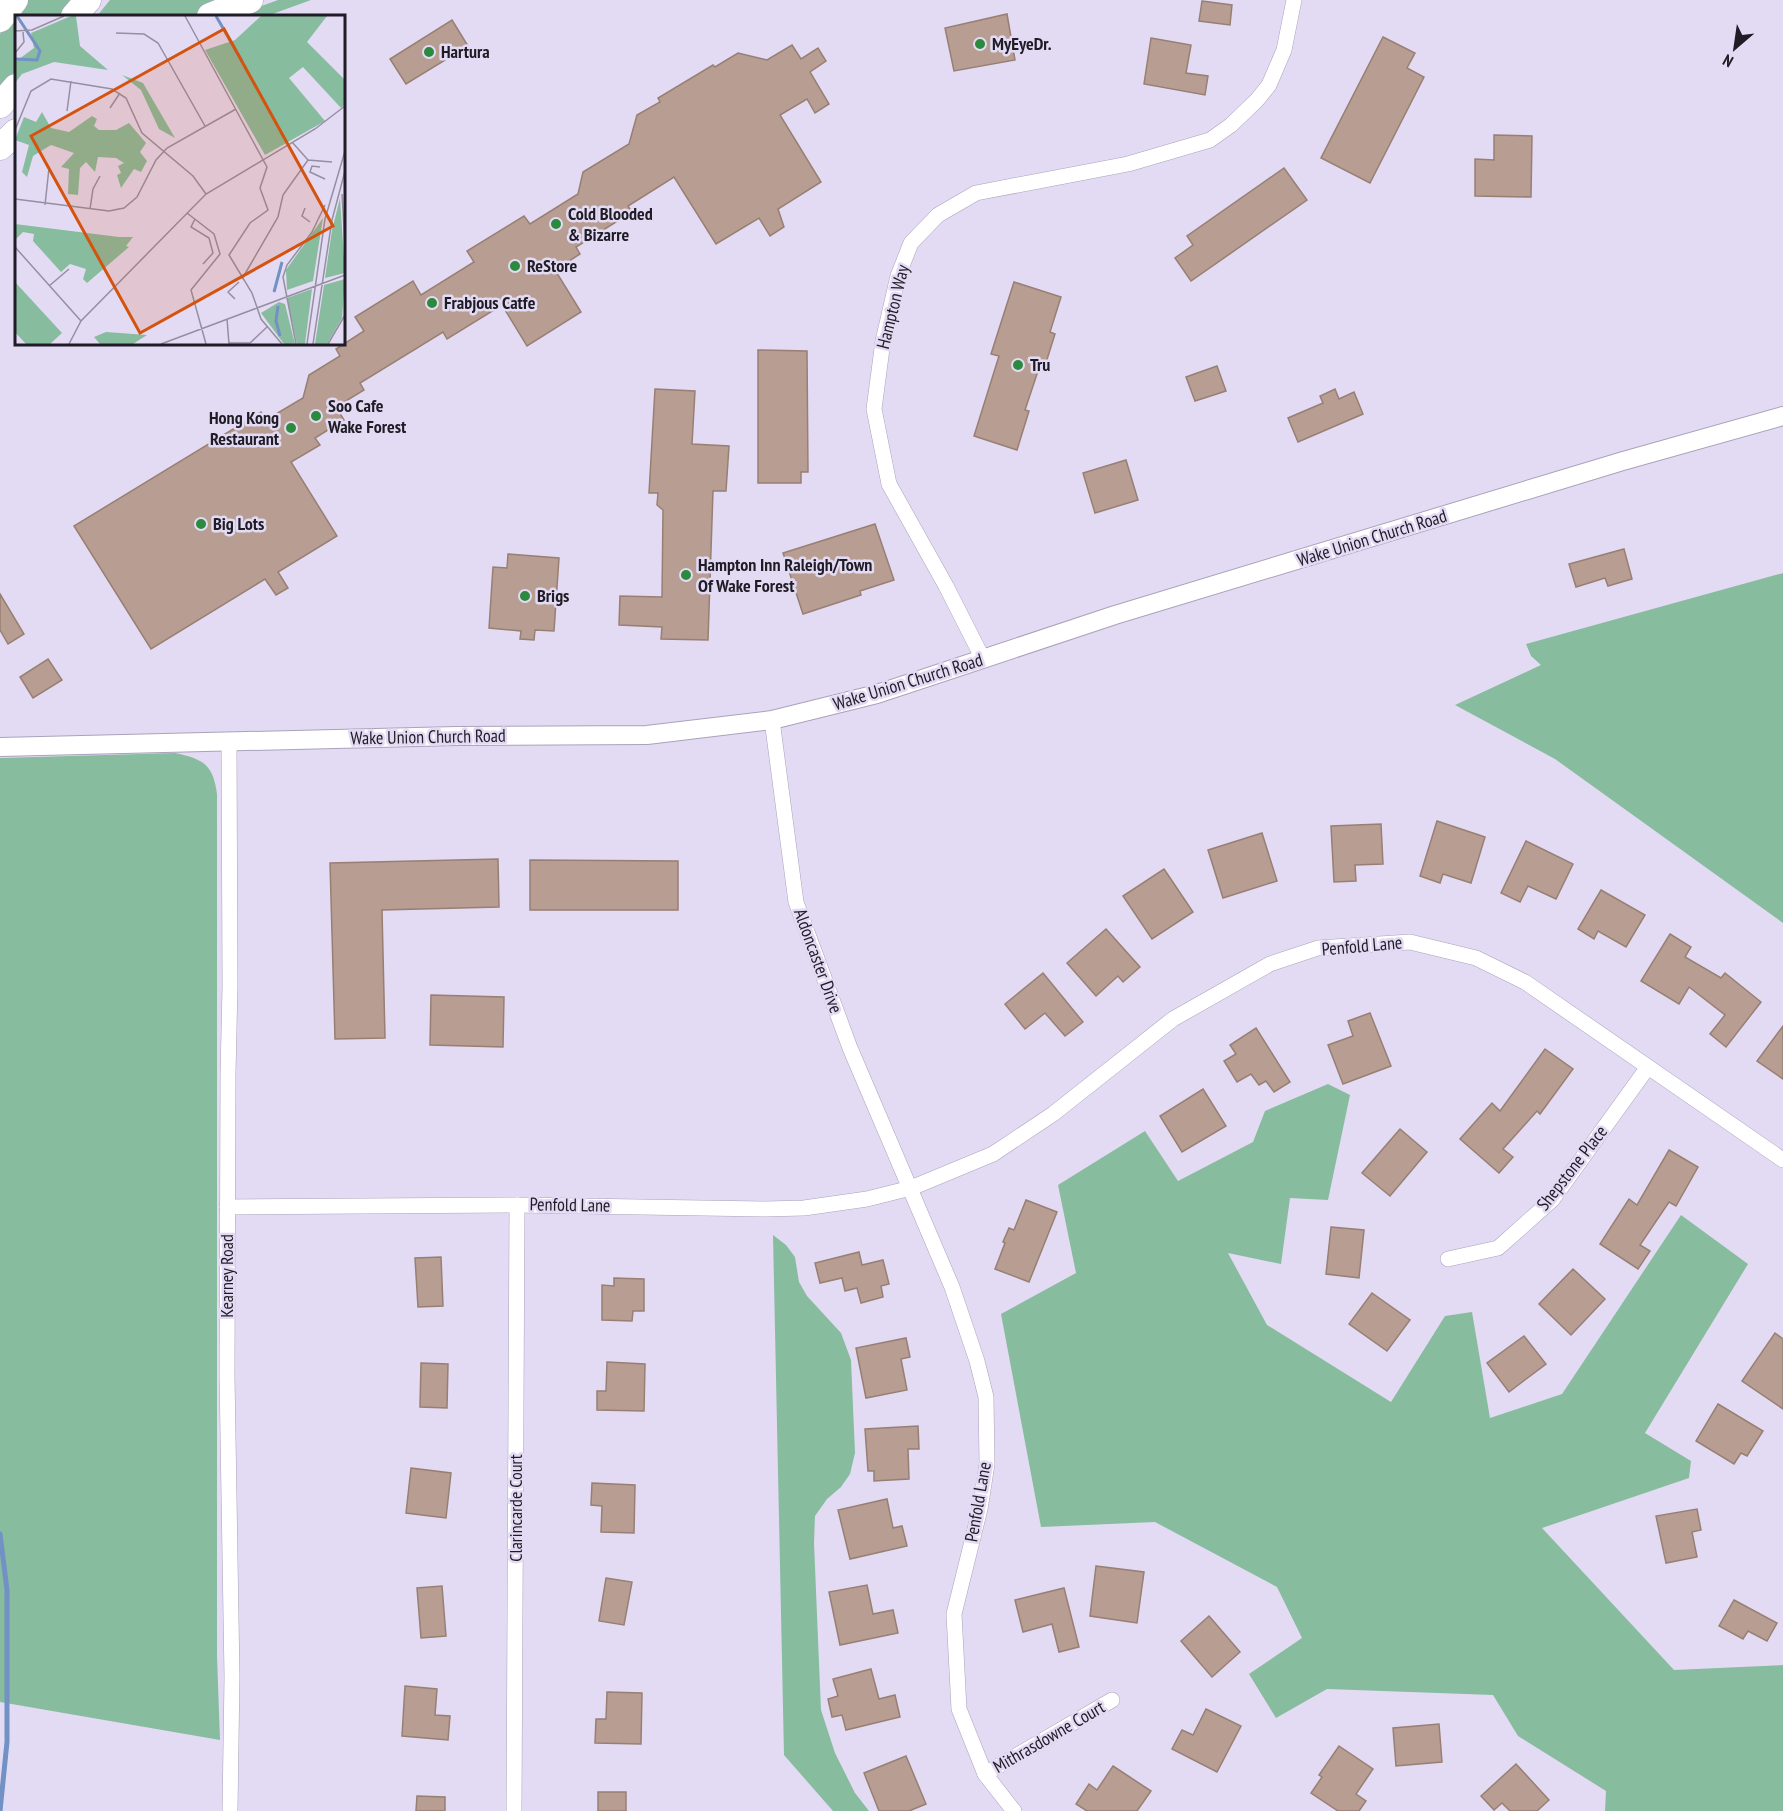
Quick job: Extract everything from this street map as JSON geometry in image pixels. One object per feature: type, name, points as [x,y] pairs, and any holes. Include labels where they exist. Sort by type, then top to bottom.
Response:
[{"type":"highway","points":[[0,19],[15,0]]},
{"type":"highway","points":[[75,15],[88,0]]},
{"type":"highway","points":[[212,15],[250,0]]},
{"type":"highway","points":[[0,105],[15,88]]},
{"type":"highway","points":[[0,147],[15,133]]},
{"type":"street","name":"Hampton Way","points":[[983,659],[946,586],[889,484],[874,409],[883,340],[898,276],[910,243],[938,215],[976,193],[1128,164],[1210,140],[1231,125],[1269,85],[1284,50],[1294,0]]},
{"type":"street","name":"Wake Union Church Road","points":[[0,747],[647,735],[772,720],[877,694],[1126,612],[1623,461],[1783,416]]},
{"type":"street","name":"Aldoncaster Drive","points":[[772,720],[796,902],[850,1048],[911,1188]]},
{"type":"street","name":"Kearney Road","points":[[229,742],[227,1375],[232,1677],[230,1811]]},
{"type":"street","name":"Penfold Lane","points":[[227,1207],[517,1205],[804,1208],[867,1199],[911,1188],[993,1155],[1053,1114],[1173,1019],[1270,964],[1318,948],[1410,942],[1476,958],[1525,982],[1783,1160]]},
{"type":"street","name":"Shepstone Place","points":[[1448,1259],[1498,1248],[1552,1200],[1648,1067]]},
{"type":"street","name":"Penfold Lane","points":[[911,1188],[952,1287],[977,1361],[986,1397],[987,1464],[980,1509],[954,1614],[959,1709],[986,1774],[1014,1811]]},
{"type":"street","name":"Clarincarde Court","points":[[514,1811],[517,1205]]},
{"type":"street","name":"Mithrasdowne Court","points":[[986,1774],[1112,1700]]},
{"type":"green space","points":[[28,0],[74,0],[62,15],[16,15]]},
{"type":"green space","points":[[110,0],[235,0],[198,15],[98,15]]},
{"type":"green space","points":[[278,0],[311,0],[270,15],[237,15]]},
{"type":"green space","points":[[15,16],[15,71],[0,90],[0,34]]},
{"type":"green space","points":[[1783,573],[1783,923],[1555,759],[1455,705],[1541,665],[1531,656],[1526,644]]},
{"type":"green space","points":[[175,753],[205,764],[213,776],[217,794],[217,1656],[220,1740],[0,1702],[0,758]]},
{"type":"green space","points":[[1328,1084],[1350,1095],[1328,1200],[1290,1198],[1281,1264],[1228,1253],[1267,1325],[1391,1402],[1445,1316],[1472,1312],[1490,1418],[1562,1394],[1681,1215],[1748,1264],[1645,1433],[1691,1461],[1689,1478],[1542,1528],[1674,1670],[1783,1665],[1783,1811],[1605,1811],[1606,1791],[1518,1736],[1493,1695],[1327,1689],[1276,1718],[1249,1674],[1302,1638],[1277,1587],[1155,1522],[1041,1527],[1001,1314],[1076,1273],[1058,1185],[1145,1131],[1178,1181],[1253,1142],[1265,1111]]},
{"type":"green space","points":[[773,1235],[786,1245],[795,1257],[799,1282],[807,1296],[841,1333],[851,1360],[855,1453],[850,1474],[815,1516],[814,1543],[821,1710],[835,1753],[855,1793],[869,1811],[833,1811],[784,1755]]},
{"type":"building","points":[[1202,1],[1232,5],[1230,25],[1199,21]]},
{"type":"building","name":"MyEyeDr.","points":[[1007,14],[1015,60],[954,71],[945,28]]},
{"type":"building","name":"Hartura","points":[[452,20],[468,46],[406,84],[390,59]]},
{"type":"building","points":[[1383,37],[1415,53],[1407,68],[1424,77],[1370,183],[1321,158]]},
{"type":"building","points":[[1151,38],[1191,45],[1186,73],[1208,76],[1205,95],[1144,84]]},
{"type":"building","points":[[792,45],[801,59],[818,48],[826,61],[810,72],[829,104],[815,113],[807,99],[780,115],[821,182],[778,209],[784,227],[770,236],[759,218],[716,244],[674,177],[628,206],[632,212],[576,247],[580,254],[555,270],[581,312],[527,346],[502,305],[447,339],[443,332],[360,383],[364,390],[336,407],[344,420],[315,438],[320,445],[291,462],[337,536],[278,572],[288,588],[276,595],[265,579],[151,649],[74,526],[261,412],[266,420],[303,398],[309,375],[340,356],[336,349],[364,331],[355,317],[413,281],[421,295],[474,262],[467,251],[524,216],[530,224],[578,194],[583,172],[629,144],[637,115],[660,102],[658,98],[738,53],[767,60]]},
{"type":"building","points":[[1494,135],[1532,136],[1531,197],[1475,196],[1475,159],[1494,160]]},
{"type":"building","points":[[1284,168],[1307,200],[1191,281],[1175,258],[1193,245],[1187,236]]},
{"type":"building","name":"Tru","points":[[1014,282],[1061,297],[1050,332],[1055,334],[1045,366],[1040,365],[1025,410],[1029,411],[1017,450],[974,436],[999,356],[991,354]]},
{"type":"building","points":[[758,350],[807,351],[808,472],[801,472],[801,483],[758,483]]},
{"type":"building","points":[[1217,366],[1226,391],[1195,401],[1186,377]]},
{"type":"building","name":"Hampton Inn Raleigh/Town Of Wake Forest","points":[[655,389],[695,391],[692,444],[729,446],[726,491],[713,491],[708,640],[661,639],[662,627],[619,625],[620,596],[662,597],[663,510],[657,505],[658,493],[649,493]]},
{"type":"building","points":[[1335,389],[1339,399],[1354,392],[1363,414],[1298,442],[1288,418],[1323,403],[1320,396]]},
{"type":"building","points":[[1126,460],[1138,500],[1095,513],[1083,473]]},
{"type":"building","points":[[875,524],[894,580],[860,591],[861,595],[803,614],[783,553]]},
{"type":"building","points":[[1624,549],[1632,579],[1608,586],[1605,578],[1576,587],[1569,564]]},
{"type":"building","points":[[508,554],[559,558],[554,631],[535,630],[534,640],[520,639],[521,631],[489,628],[493,567],[507,568]]},
{"type":"building","points":[[0,594],[24,634],[8,644],[0,630]]},
{"type":"building","points":[[48,659],[62,680],[33,698],[20,677]]},
{"type":"building","points":[[1437,821],[1485,837],[1471,883],[1443,874],[1440,883],[1420,876]]},
{"type":"building","points":[[1381,824],[1383,864],[1355,865],[1356,881],[1334,882],[1331,826]]},
{"type":"building","points":[[1262,833],[1277,881],[1223,898],[1208,850]]},
{"type":"building","points":[[1526,841],[1573,864],[1556,899],[1528,886],[1520,902],[1501,893]]},
{"type":"building","points":[[498,859],[499,907],[382,910],[385,1038],[335,1039],[330,863]]},
{"type":"building","points":[[530,860],[678,861],[678,910],[530,910]]},
{"type":"building","points":[[1164,869],[1193,912],[1152,939],[1123,896]]},
{"type":"building","points":[[1601,890],[1645,915],[1626,947],[1598,931],[1594,939],[1578,929]]},
{"type":"building","points":[[1106,929],[1140,967],[1123,982],[1118,976],[1096,996],[1067,963]]},
{"type":"building","points":[[1670,934],[1691,947],[1685,957],[1721,978],[1725,973],[1761,1002],[1726,1047],[1710,1034],[1725,1015],[1689,987],[1679,1004],[1641,981]]},
{"type":"building","points":[[1043,973],[1083,1022],[1065,1036],[1045,1013],[1025,1029],[1005,1004]]},
{"type":"building","points":[[431,995],[504,997],[503,1047],[430,1045]]},
{"type":"building","points":[[1370,1013],[1391,1066],[1343,1084],[1328,1045],[1353,1036],[1348,1021]]},
{"type":"building","points":[[1783,1026],[1783,1079],[1757,1061]]},
{"type":"building","points":[[1256,1028],[1290,1082],[1274,1092],[1266,1081],[1259,1085],[1251,1074],[1237,1082],[1224,1061],[1236,1054],[1230,1045]]},
{"type":"building","points":[[1545,1049],[1573,1069],[1540,1114],[1537,1111],[1503,1149],[1513,1157],[1499,1173],[1460,1139],[1492,1103],[1500,1111]]},
{"type":"building","points":[[1203,1089],[1226,1126],[1182,1152],[1160,1116]]},
{"type":"building","points":[[1400,1129],[1427,1152],[1390,1196],[1362,1173]]},
{"type":"building","points":[[1669,1150],[1698,1167],[1676,1206],[1669,1202],[1640,1245],[1650,1251],[1638,1269],[1600,1244],[1629,1199],[1637,1205]]},
{"type":"building","points":[[1026,1200],[1057,1212],[1029,1282],[995,1269],[1009,1228],[1014,1230]]},
{"type":"building","points":[[1331,1227],[1364,1230],[1359,1278],[1326,1274]]},
{"type":"building","points":[[859,1252],[862,1265],[883,1260],[889,1284],[881,1286],[883,1297],[861,1303],[857,1288],[845,1291],[842,1278],[820,1283],[815,1263]]},
{"type":"building","points":[[441,1257],[443,1306],[418,1307],[415,1258]]},
{"type":"building","points":[[1573,1269],[1605,1299],[1571,1335],[1539,1304]]},
{"type":"building","points":[[614,1278],[644,1279],[644,1311],[633,1311],[632,1321],[602,1320],[602,1285],[614,1286]]},
{"type":"building","points":[[1372,1293],[1410,1320],[1387,1351],[1349,1324]]},
{"type":"building","points":[[1775,1333],[1783,1339],[1783,1409],[1742,1381]]},
{"type":"building","points":[[1524,1336],[1546,1364],[1509,1392],[1487,1363]]},
{"type":"building","points":[[906,1338],[910,1357],[901,1359],[907,1390],[866,1398],[856,1348]]},
{"type":"building","points":[[607,1362],[645,1364],[644,1411],[597,1410],[597,1391],[606,1391]]},
{"type":"building","points":[[421,1363],[448,1364],[447,1408],[420,1407]]},
{"type":"building","points":[[1718,1404],[1763,1431],[1747,1456],[1741,1453],[1734,1464],[1696,1441]]},
{"type":"building","points":[[918,1426],[919,1449],[908,1449],[909,1479],[874,1481],[874,1471],[868,1471],[865,1429]]},
{"type":"building","points":[[411,1468],[451,1473],[446,1518],[406,1513]]},
{"type":"building","points":[[592,1483],[635,1485],[634,1533],[601,1532],[602,1506],[591,1505]]},
{"type":"building","points":[[887,1499],[893,1528],[902,1526],[907,1546],[850,1559],[838,1510]]},
{"type":"building","points":[[1697,1509],[1701,1530],[1692,1532],[1697,1557],[1666,1563],[1656,1516]]},
{"type":"building","points":[[1096,1566],[1144,1572],[1137,1623],[1090,1616]]},
{"type":"building","points":[[606,1578],[632,1582],[624,1625],[599,1621]]},
{"type":"building","points":[[867,1585],[873,1614],[893,1610],[898,1633],[840,1645],[829,1592]]},
{"type":"building","points":[[442,1586],[446,1636],[421,1638],[417,1588]]},
{"type":"building","points":[[1064,1588],[1079,1647],[1059,1652],[1052,1624],[1023,1632],[1015,1600]]},
{"type":"building","points":[[1734,1600],[1777,1623],[1767,1641],[1748,1631],[1743,1639],[1719,1626]]},
{"type":"building","points":[[1209,1616],[1240,1652],[1212,1677],[1181,1641]]},
{"type":"building","points":[[871,1669],[879,1699],[895,1695],[900,1717],[846,1730],[842,1715],[832,1717],[828,1699],[838,1696],[833,1679]]},
{"type":"building","points":[[405,1686],[437,1689],[435,1715],[450,1716],[448,1740],[402,1736]]},
{"type":"building","points":[[607,1692],[642,1693],[641,1744],[595,1743],[596,1719],[606,1719]]},
{"type":"building","points":[[1206,1709],[1241,1726],[1217,1772],[1172,1749],[1182,1730],[1193,1735]]},
{"type":"building","points":[[1439,1724],[1442,1762],[1396,1766],[1393,1728]]},
{"type":"building","points":[[1339,1746],[1373,1769],[1356,1794],[1366,1801],[1359,1811],[1338,1811],[1311,1793],[1322,1777],[1319,1775]]},
{"type":"building","points":[[906,1756],[926,1804],[909,1811],[879,1811],[864,1773]]},
{"type":"building","points":[[1516,1764],[1549,1800],[1537,1811],[1510,1811],[1502,1803],[1494,1810],[1481,1796]]},
{"type":"building","points":[[1113,1766],[1151,1791],[1137,1811],[1087,1811],[1076,1804],[1089,1784],[1097,1790]]},
{"type":"building","points":[[598,1792],[626,1792],[626,1811],[598,1811]]},
{"type":"building","points":[[417,1796],[445,1797],[445,1811],[416,1811]]},
{"type":"waterway","points":[[0,1534],[7,1590],[7,1742],[0,1811]]},
{"type":"place","name":"MyEyeDr.","points":[[980,44]]},
{"type":"place","name":"Hartura","points":[[429,52]]},
{"type":"place","name":"Cold Blooded & Bizarre","points":[[556,224]]},
{"type":"place","name":"ReStore","points":[[515,266]]},
{"type":"place","name":"Frabjous Catfe","points":[[432,303]]},
{"type":"place","name":"Tru","points":[[1018,365]]},
{"type":"place","name":"Soo Cafe Wake Forest","points":[[316,416]]},
{"type":"place","name":"Hong Kong Restaurant","points":[[291,428]]},
{"type":"place","name":"Big Lots","points":[[201,524]]},
{"type":"place","name":"Hampton Inn Raleigh/Town Of Wake Forest","points":[[686,575]]},
{"type":"place","name":"Brigs","points":[[525,596]]}]
